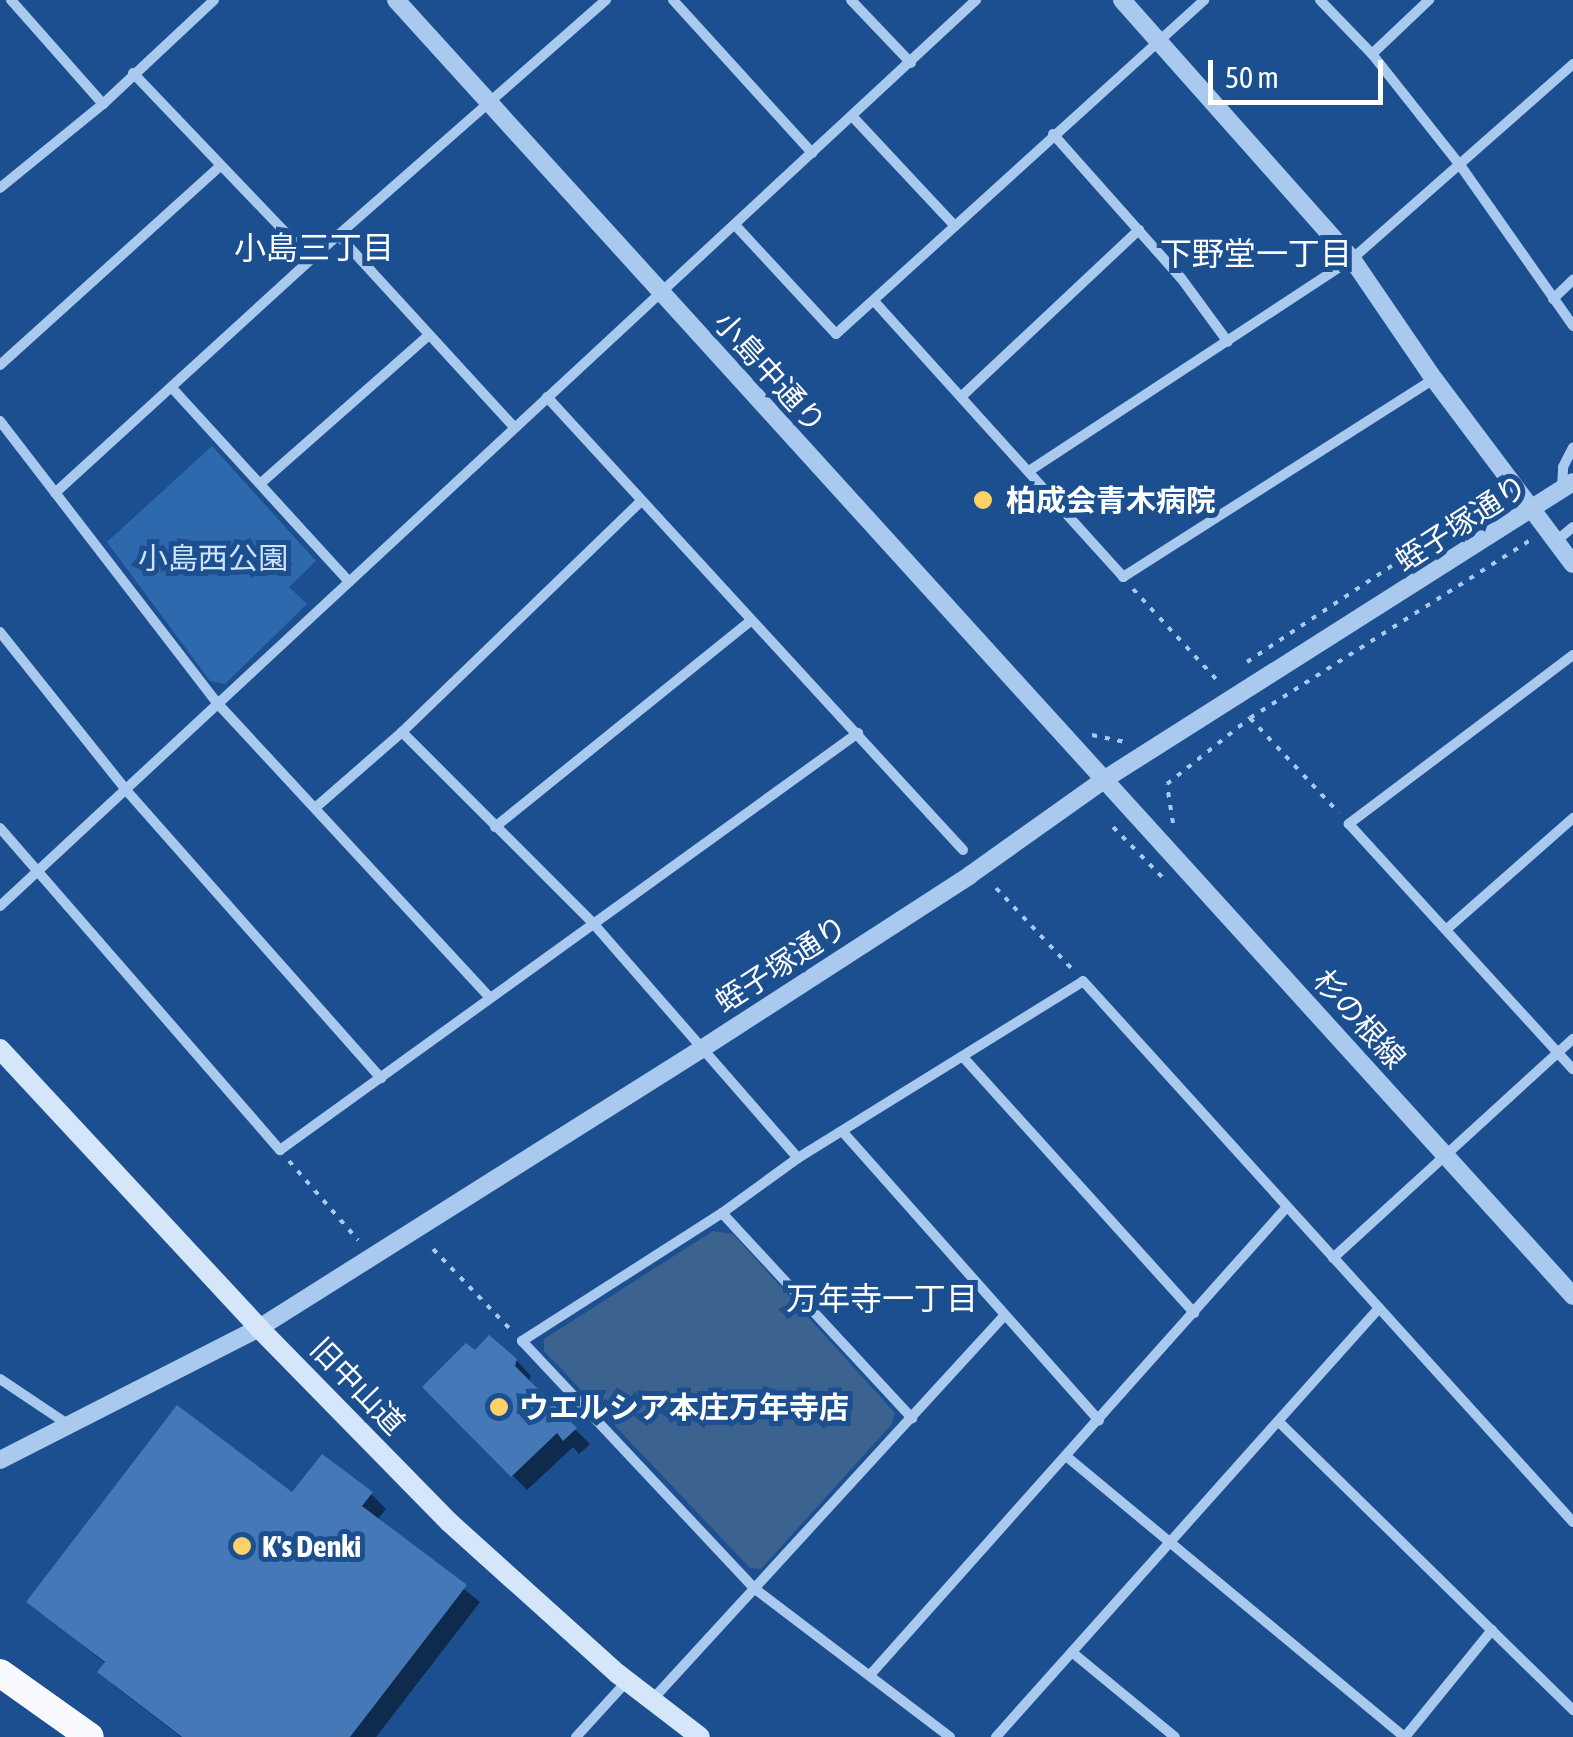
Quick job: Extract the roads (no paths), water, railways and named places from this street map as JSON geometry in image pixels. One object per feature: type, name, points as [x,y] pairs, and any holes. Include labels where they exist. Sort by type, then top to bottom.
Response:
[{"type":"highway","points":[[0,1673],[90,1737]]},
{"type":"main road","name":"旧中山道","points":[[0,1049],[259,1328],[449,1522],[626,1681],[700,1737]]},
{"type":"street","points":[[11,0],[103,104]]},
{"type":"street","points":[[0,188],[103,104],[214,0]]},
{"type":"street","name":"小島中通り","points":[[396,0],[1105,780]]},
{"type":"street","points":[[55,493],[174,389],[310,260],[606,0]]},
{"type":"street","points":[[673,0],[812,153]]},
{"type":"street","points":[[851,0],[911,63]]},
{"type":"street","points":[[0,906],[976,0]]},
{"type":"street","points":[[1122,0],[1352,260],[1434,379],[1573,564]]},
{"type":"street","points":[[736,226],[836,334],[1204,0]]},
{"type":"street","points":[[1320,0],[1372,54],[1460,165],[1573,326]]},
{"type":"street","points":[[1372,54],[1428,0]]},
{"type":"street","points":[[1029,471],[1352,260],[1573,64]]},
{"type":"street","points":[[133,74],[310,260]]},
{"type":"street","points":[[852,116],[953,224]]},
{"type":"street","points":[[1053,134],[1139,230],[1228,342]]},
{"type":"street","points":[[0,365],[220,166]]},
{"type":"street","points":[[962,396],[1139,230]]},
{"type":"street","points":[[339,236],[515,428]]},
{"type":"street","points":[[1552,299],[1573,280]]},
{"type":"street","points":[[874,301],[1122,578],[1434,379]]},
{"type":"street","points":[[261,484],[428,336]]},
{"type":"street","points":[[174,389],[348,582]]},
{"type":"street","points":[[548,398],[963,850]]},
{"type":"street","points":[[0,421],[219,706],[490,996]]},
{"type":"street","points":[[1567,486],[1563,466],[1573,447]]},
{"type":"street","name":"蛭子塚通り","points":[[0,1460],[259,1328],[700,1050],[970,874],[1105,780],[1533,512],[1567,486]]},
{"type":"street","points":[[314,808],[402,732],[641,501]]},
{"type":"street","points":[[1555,542],[1573,526]]},
{"type":"street","points":[[495,827],[750,621]]},
{"type":"street","points":[[0,632],[126,790],[381,1078]]},
{"type":"street","points":[[1573,655],[1349,824],[1573,1069]]},
{"type":"street","points":[[402,732],[592,922],[798,1158]]},
{"type":"street","points":[[0,828],[36,874],[280,1150],[858,733]]},
{"type":"street","name":"杉の根線","points":[[1105,780],[1573,1296]]},
{"type":"street","points":[[1448,928],[1573,818]]},
{"type":"street","points":[[950,1737],[754,1588],[522,1341],[722,1213],[798,1158],[1083,981],[1573,1522]]},
{"type":"street","points":[[1333,1258],[1573,1039]]},
{"type":"street","points":[[962,1056],[1194,1313]]},
{"type":"street","points":[[842,1131],[1099,1420]]},
{"type":"street","points":[[870,1675],[1286,1208]]},
{"type":"street","points":[[722,1213],[912,1418]]},
{"type":"street","points":[[996,1737],[1379,1308]]},
{"type":"street","points":[[652,1700],[1004,1316]]},
{"type":"street","points":[[0,1380],[69,1425]]},
{"type":"street","points":[[1279,1422],[1573,1710]]},
{"type":"street","points":[[1066,1456],[1405,1737],[1492,1630]]},
{"type":"street","points":[[1073,1652],[1175,1737]]},
{"type":"street","points":[[576,1737],[626,1681]]},
{"type":"place","name":"柏成会青木病院","points":[[983,500]]},
{"type":"place","name":"ウエルシア本庄万年寺店","points":[[499,1407]]},
{"type":"place","name":"K's Denki","points":[[242,1546]]},
{"type":"district","name":"小島三丁目","points":[[314,248]]},
{"type":"district","name":"下野堂一丁目","points":[[1256,254]]},
{"type":"district","name":"万年寺一丁目","points":[[882,1299]]},
{"type":"park label","name":"小島西公園","points":[[213,558]]}]
